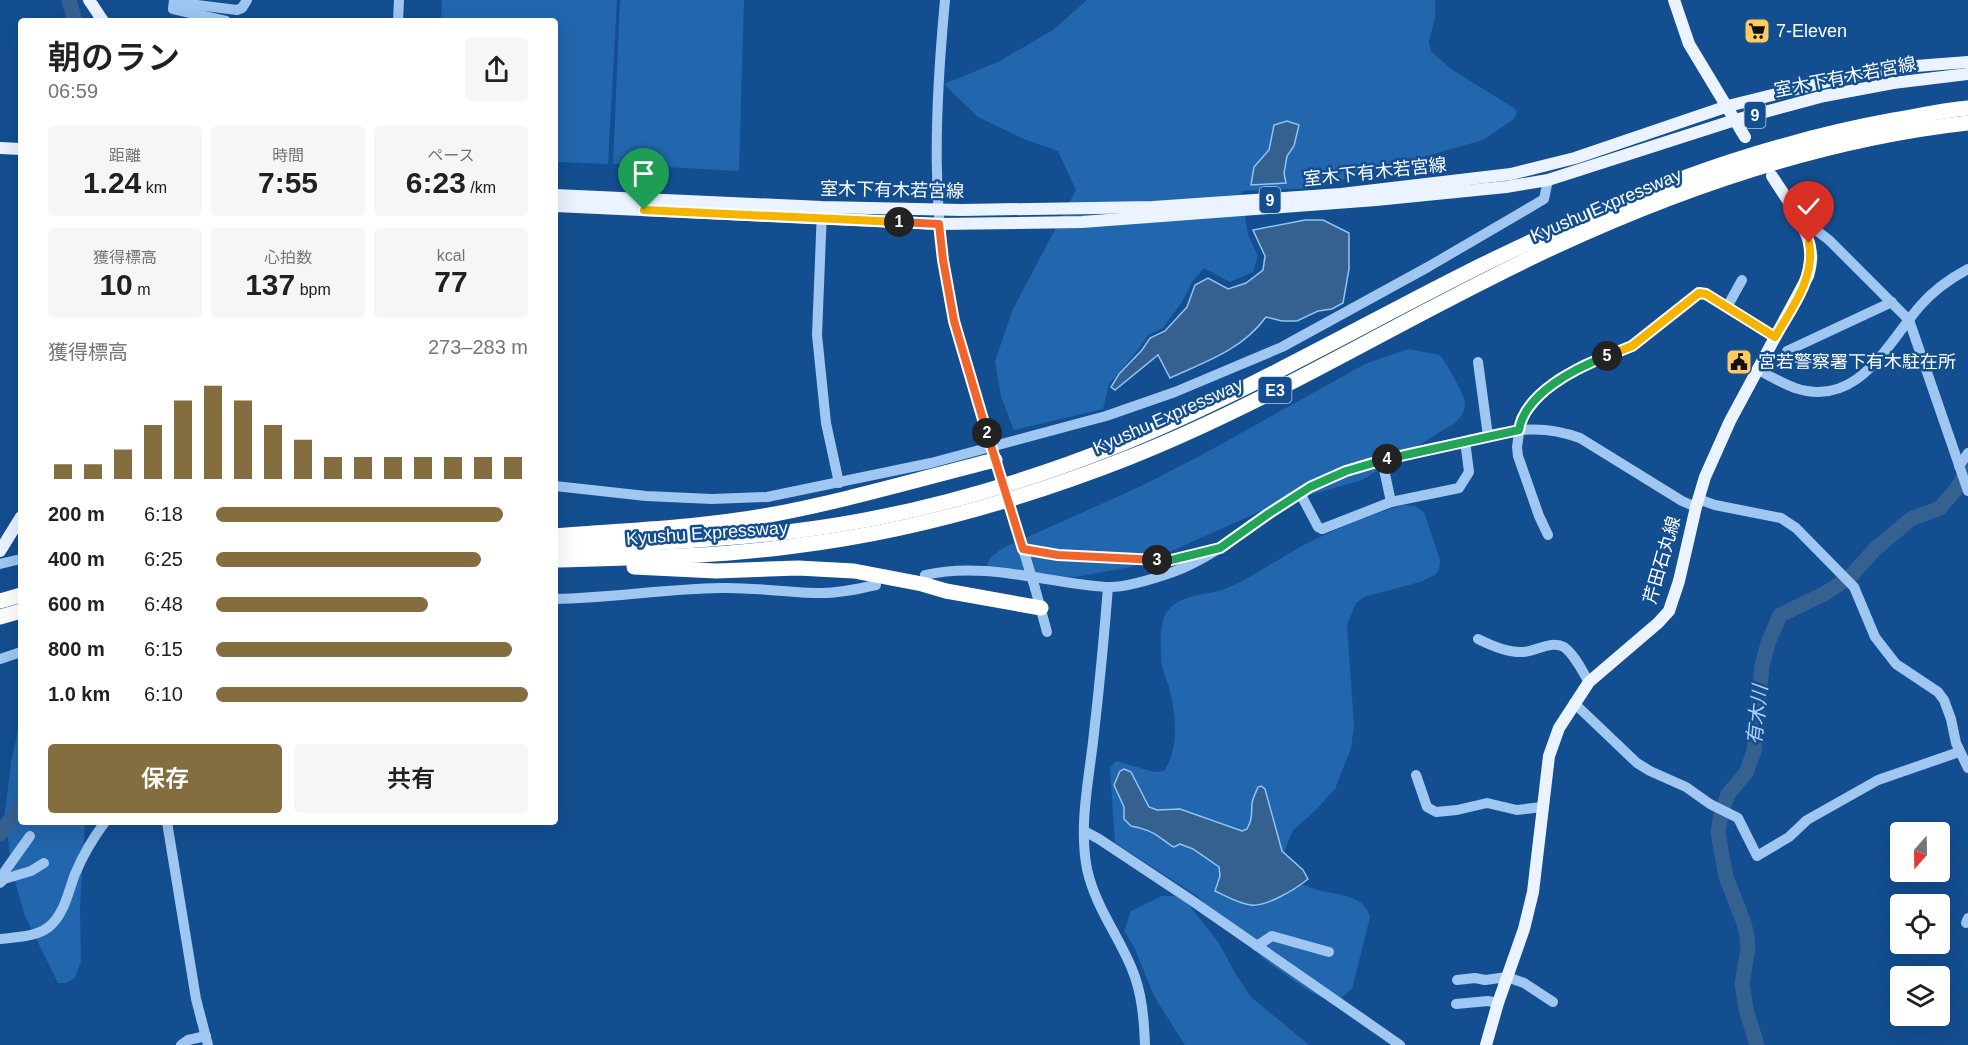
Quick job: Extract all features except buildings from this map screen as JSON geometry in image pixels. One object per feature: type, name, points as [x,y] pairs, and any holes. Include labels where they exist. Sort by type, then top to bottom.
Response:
[{"type":"highway","name":"Kyushu Expressway","points":[[558,546],[664,543],[796,531],[906,512],[978,494],[1061,467],[1174,421],[1480,266],[1544,235],[1636,196],[1707,169],[1809,138],[1866,125],[1968,108]]},
{"type":"highway","name":"Kyushu Expressway","points":[[558,560],[647,558],[786,547],[910,526],[981,508],[1097,470],[1182,435],[1307,374],[1550,249],[1620,217],[1701,187],[1814,152],[1968,123]]},
{"type":"highway","points":[[558,536],[764,516],[839,500],[989,462]]},
{"type":"highway","points":[[558,568],[638,567],[716,571],[798,568],[854,571],[1041,608]]},
{"type":"highway","points":[[0,601],[18,596]]},
{"type":"highway","points":[[0,617],[18,612]]},
{"type":"main road","points":[[89,0],[101,18]]},
{"type":"main road","points":[[1674,0],[1689,44],[1745,137]]},
{"type":"main road","name":"室木下有木若宮線","points":[[558,206],[822,212],[1153,207],[1300,198],[1478,179],[1545,167],[1728,106],[1890,68],[1968,62]]},
{"type":"main road","name":"室木下有木若宮線","points":[[558,195],[822,212],[939,224],[1082,222],[1376,200],[1506,187],[1548,180],[1735,120],[1824,96],[1893,83],[1968,74]]},
{"type":"main road","points":[[0,148],[18,149]]},
{"type":"main road","name":"芹田石丸線","points":[[1486,1045],[1531,901],[1549,756],[1559,728],[1589,682],[1665,617],[1677,589],[1697,503],[1716,450],[1757,369],[1804,285],[1812,254],[1809,243],[1796,215],[1772,176]]},
{"type":"main road","points":[[0,551],[18,522]]},
{"type":"street","points":[[174,3],[237,10],[242,8],[247,0]]},
{"type":"street","points":[[398,18],[399,0]]},
{"type":"street","points":[[945,0],[936,115],[937,209],[943,260],[954,321],[988,438],[989,462],[1015,522],[1047,632]]},
{"type":"street","points":[[174,3],[217,18]]},
{"type":"street","points":[[558,486],[646,496],[712,499],[767,497],[931,463],[1106,416],[1174,392],[1271,351],[1428,267],[1544,199],[1548,180]]},
{"type":"street","points":[[822,212],[817,335],[826,423],[839,483]]},
{"type":"street","points":[[1796,215],[1829,240],[1909,320],[1968,491]]},
{"type":"street","points":[[1757,369],[1795,388],[1830,391],[1845,386],[1859,379],[1873,367],[1909,320],[1931,296],[1957,274],[1968,269]]},
{"type":"street","points":[[1727,307],[1742,280]]},
{"type":"street","points":[[1548,536],[1521,467],[1517,447],[1521,419],[1537,399],[1558,379],[1583,365],[1632,346],[1699,293],[1706,294],[1775,337]]},
{"type":"street","points":[[1787,351],[1892,302]]},
{"type":"street","points":[[1478,362],[1488,436]]},
{"type":"street","points":[[925,575],[960,571],[987,572],[1108,587],[1174,572],[1220,548],[1300,493],[1346,471],[1383,460],[1519,430],[1563,432],[1580,438],[1682,501],[1781,518],[1796,528],[1854,587],[1875,637],[1896,664],[1938,692],[1944,700],[1959,752],[1968,768]]},
{"type":"street","points":[[1300,493],[1318,527],[1322,529],[1391,502],[1459,488],[1469,472],[1465,441]]},
{"type":"street","points":[[1960,467],[1968,453]]},
{"type":"street","points":[[1383,460],[1391,502]]},
{"type":"street","points":[[1023,549],[1058,555],[1167,561],[1220,548]]},
{"type":"street","points":[[0,564],[18,560]]},
{"type":"street","points":[[558,599],[617,597],[690,589],[724,588],[820,593],[876,585]]},
{"type":"street","points":[[1108,587],[1084,831],[1088,872],[1095,894],[1139,987],[1143,1005],[1145,1045]]},
{"type":"street","points":[[1478,639],[1492,646],[1521,652],[1556,644],[1563,646],[1575,659],[1589,682]]},
{"type":"street","points":[[0,659],[18,653]]},
{"type":"street","points":[[1574,703],[1637,763],[1686,787],[1710,804],[1738,818],[1757,856],[1789,837],[1807,820],[1878,780],[1959,752]]},
{"type":"street","points":[[1416,775],[1427,807],[1436,812],[1486,803],[1517,810],[1542,807]]},
{"type":"street","points":[[0,939],[31,935],[52,925],[63,908],[76,872],[94,836],[103,825]]},
{"type":"street","points":[[167,825],[196,999],[207,1040],[188,1040],[181,1045]]},
{"type":"street","points":[[1084,831],[1191,900],[1400,1045]]},
{"type":"street","points":[[2,881],[5,871],[30,836]]},
{"type":"street","points":[[2,881],[31,871],[44,863]]},
{"type":"street","points":[[1257,946],[1272,936],[1329,952]]},
{"type":"street","points":[[1457,980],[1475,978],[1485,980],[1507,976],[1524,983],[1553,1002]]},
{"type":"street","points":[[1456,1004],[1488,1001],[1498,1003]]},
{"type":"shaded area","points":[[442,0],[617,0],[608,164],[558,162],[558,18],[441,18]]},
{"type":"shaded area","points":[[620,0],[744,0],[739,171],[613,164]]},
{"type":"shaded area","points":[[1087,0],[1435,0],[1435,18],[1429,42],[1431,51],[1451,69],[1517,112],[1514,119],[1483,140],[1314,188],[1241,191],[1248,235],[1258,256],[1253,272],[1230,282],[1204,268],[1192,282],[1182,302],[1163,328],[1148,335],[1109,384],[1103,409],[1014,430],[1001,397],[995,361],[1013,309],[1076,190],[1058,151],[1024,139],[978,117],[944,84],[998,62],[1053,30]]},
{"type":"shaded area","points":[[1287,121],[1299,125],[1294,146],[1287,156],[1284,173],[1286,183],[1251,185],[1254,167],[1269,150],[1274,125]]},
{"type":"shaded area","points":[[1305,220],[1323,220],[1349,233],[1349,269],[1343,303],[1297,321],[1282,321],[1266,317],[1234,347],[1170,378],[1158,355],[1115,390],[1111,387],[1119,374],[1150,338],[1165,331],[1187,307],[1195,285],[1208,278],[1228,289],[1246,283],[1263,270],[1265,256],[1253,230]]},
{"type":"shaded area","points":[[1408,349],[1440,355],[1461,391],[1465,402],[1464,411],[1455,423],[1362,480],[1272,506],[1131,567],[1075,577],[1039,580],[990,571],[987,564],[991,557],[1003,548],[1139,487],[1365,364]]},
{"type":"shaded area","points":[[1402,505],[1415,506],[1424,512],[1440,560],[1439,570],[1435,575],[1420,582],[1364,597],[1356,603],[1347,625],[1354,726],[1351,748],[1335,789],[1293,830],[1280,861],[1290,879],[1317,890],[1356,900],[1367,909],[1370,917],[1352,989],[1337,1001],[1330,1001],[1312,993],[1266,961],[1196,895],[1115,843],[1110,768],[1116,761],[1154,772],[1164,771],[1173,751],[1175,719],[1162,664],[1161,639],[1164,616],[1173,606],[1186,598],[1233,586],[1319,537]]},
{"type":"shaded area","points":[[18,732],[18,825],[85,825],[80,907],[81,961],[75,978],[66,983],[58,983],[25,916],[12,872],[5,812],[11,761]]},
{"type":"shaded area","points":[[1124,769],[1131,772],[1149,807],[1157,810],[1180,809],[1242,831],[1249,825],[1252,801],[1258,787],[1261,786],[1265,789],[1282,851],[1303,870],[1308,879],[1281,896],[1257,905],[1233,900],[1215,891],[1220,876],[1219,867],[1193,849],[1180,844],[1174,847],[1151,832],[1131,826],[1124,819],[1124,807],[1114,785],[1120,771]]},
{"type":"shaded area","points":[[1162,896],[1174,896],[1185,900],[1219,943],[1251,997],[1309,1045],[1185,1045],[1154,996],[1134,947],[1124,931],[1131,911]]},
{"type":"waterway","points":[[69,0],[74,18]]},
{"type":"waterway","name":"有木川","points":[[1757,1045],[1746,1009],[1742,984],[1748,948],[1747,936],[1726,877],[1718,833],[1721,814],[1728,794],[1746,773],[1754,751],[1762,666],[1768,643],[1780,615],[1824,594],[1850,577],[1875,549],[1911,519],[1940,508],[1957,488],[1968,469]]},
{"type":"waterway","points":[[0,834],[18,809]]},
{"type":"place","name":"7-Eleven","points":[[1757,31]]},
{"type":"place","name":"宮若警察署下有木駐在所","points":[[1739,362]]},
{"type":"route","points":[[644,210],[939,224],[954,321],[1023,549],[1058,555],[1167,561],[1220,548],[1310,487],[1346,471],[1372,462],[1519,430],[1521,419],[1537,399],[1558,379],[1583,365],[1632,346],[1699,293],[1706,294],[1775,337],[1808,276],[1812,254],[1809,243]]}]
